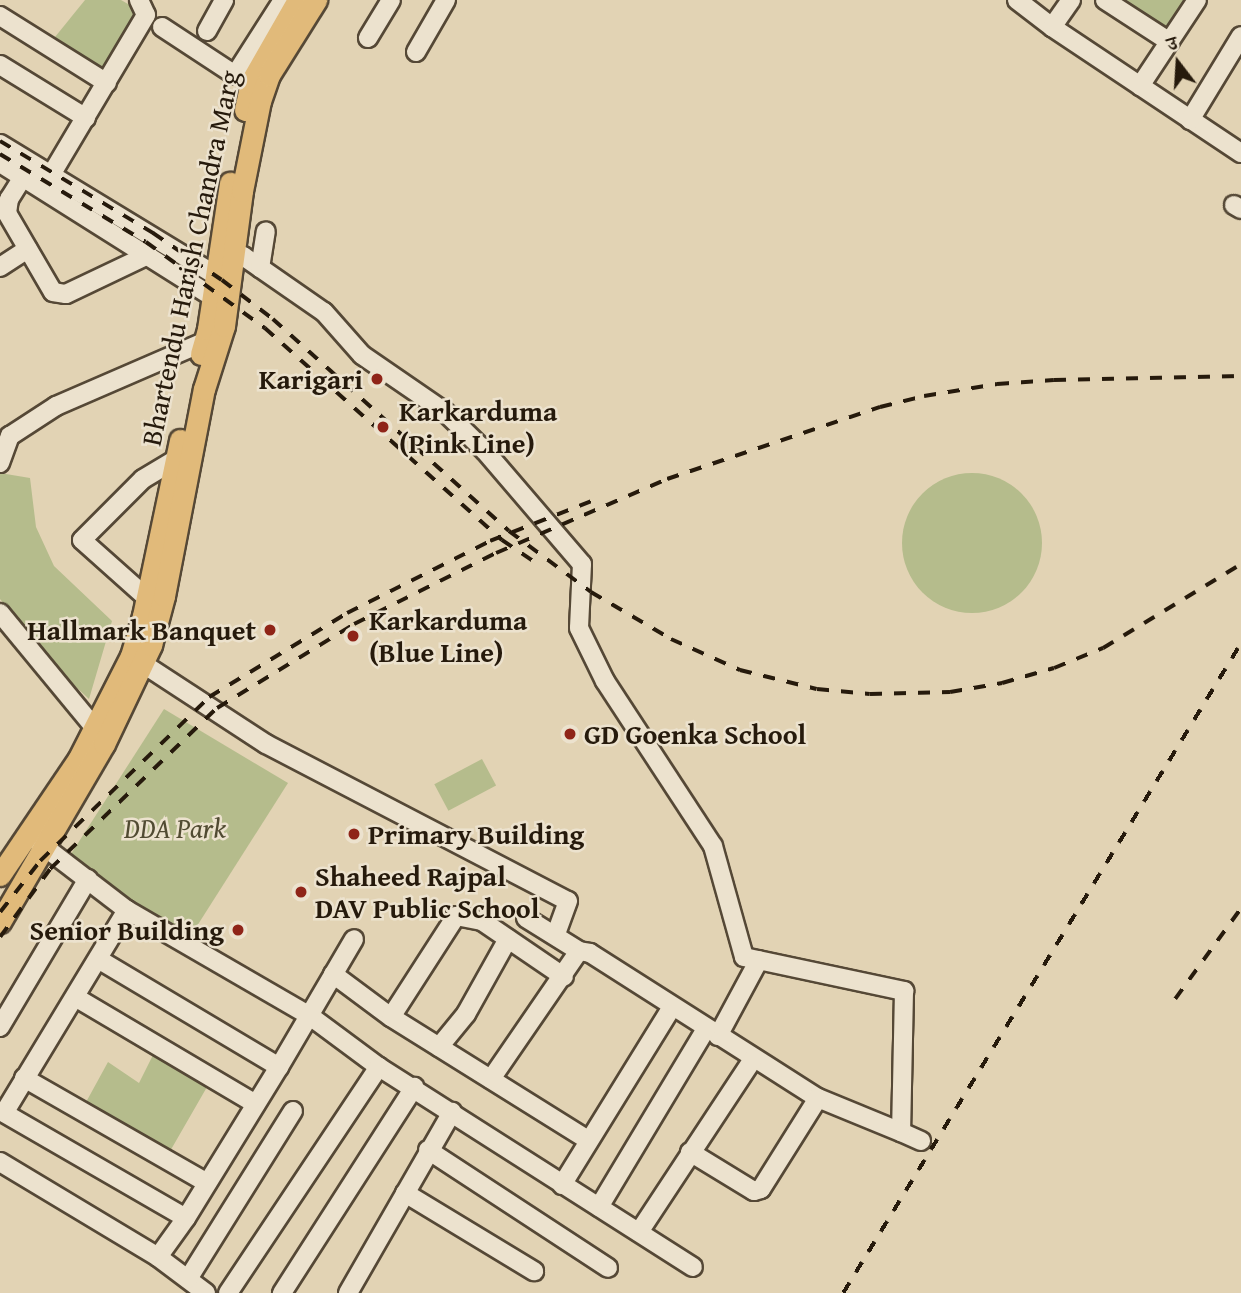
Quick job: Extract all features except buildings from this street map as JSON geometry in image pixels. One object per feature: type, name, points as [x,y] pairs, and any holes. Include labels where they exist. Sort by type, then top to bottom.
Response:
[{"type":"main road","name":"Bhartendu Harish Chandra Marg","points":[[0,875],[36,839],[104,744],[137,659],[146,598],[190,390],[221,290],[251,82],[271,42],[298,0]]},
{"type":"main road","name":"Bhartendu Harish Chandra Marg","points":[[227,249],[242,191],[260,100],[269,75],[316,0]]},
{"type":"main road","name":"Bhartendu Harish Chandra Marg","points":[[0,922],[36,839],[94,727],[137,659],[151,645],[164,596],[204,389],[224,326],[221,290]]},
{"type":"street","points":[[51,175],[146,15],[139,0]]},
{"type":"street","points":[[207,31],[225,0]]},
{"type":"street","points":[[162,27],[235,75],[283,0]]},
{"type":"street","points":[[368,38],[390,0]]},
{"type":"street","points":[[416,52],[446,0]]},
{"type":"street","points":[[1017,0],[1052,27],[1241,153]]},
{"type":"street","points":[[1052,27],[1071,0]]},
{"type":"street","points":[[1105,0],[1170,42]]},
{"type":"street","points":[[1140,86],[1197,0]]},
{"type":"street","points":[[0,16],[107,83]]},
{"type":"street","points":[[1190,120],[1241,36]]},
{"type":"street","points":[[0,65],[86,118]]},
{"type":"street","points":[[0,144],[51,175],[221,290]]},
{"type":"street","points":[[0,163],[148,255],[221,290]]},
{"type":"street","points":[[23,177],[6,205],[27,249],[53,292],[62,295],[148,255]]},
{"type":"street","points":[[260,268],[266,231]]},
{"type":"street","points":[[0,267],[27,249]]},
{"type":"street","points":[[227,249],[324,312],[362,355],[393,380],[445,412],[485,451],[582,564],[579,628],[605,681],[713,846],[744,957],[904,991],[901,1132]]},
{"type":"street","points":[[0,463],[10,436],[56,406],[204,342]]},
{"type":"street","points":[[146,598],[82,540],[143,479],[176,459]]},
{"type":"street","points":[[0,613],[94,727]]},
{"type":"street","points":[[137,659],[266,744],[568,901],[555,936]]},
{"type":"street","points":[[36,839],[127,910],[310,1016],[379,1067],[693,1266]]},
{"type":"street","points":[[0,1027],[88,879]]},
{"type":"street","points":[[127,910],[6,1106],[6,1116],[186,1218]]},
{"type":"street","points":[[391,1017],[456,916],[482,921],[564,977]]},
{"type":"street","points":[[526,918],[579,951],[590,953],[818,1098],[921,1141]]},
{"type":"street","points":[[158,1257],[186,1218],[354,939]]},
{"type":"street","points":[[439,1047],[466,1014],[508,939]]},
{"type":"street","points":[[491,1079],[564,977],[579,951]]},
{"type":"street","points":[[98,959],[279,1067]]},
{"type":"street","points":[[599,1207],[759,960]]},
{"type":"street","points":[[333,974],[391,1017],[588,1140]]},
{"type":"street","points":[[75,998],[256,1104]]},
{"type":"street","points":[[562,1185],[672,1007]]},
{"type":"street","points":[[639,1232],[753,1059]]},
{"type":"street","points":[[228,1293],[379,1067]]},
{"type":"street","points":[[24,1078],[207,1183]]},
{"type":"street","points":[[282,1293],[414,1087]]},
{"type":"street","points":[[691,1152],[758,1191],[764,1187],[818,1098]]},
{"type":"street","points":[[188,1279],[293,1111]]},
{"type":"street","points":[[348,1293],[452,1111]]},
{"type":"street","points":[[428,1150],[608,1268]]},
{"type":"street","points":[[0,1162],[158,1257],[206,1293]]},
{"type":"street","points":[[405,1193],[534,1271]]},
{"type":"green space","points":[[85,0],[121,0],[142,12],[105,70],[55,37]]},
{"type":"green space","points":[[1120,0],[1194,0],[1171,34]]},
{"type":"green space","points":[[0,473],[30,478],[36,527],[54,566],[112,621],[89,699],[51,664],[0,599]]},
{"type":"green space","points":[[972,473],[999,478],[1021,494],[1037,516],[1042,543],[1037,570],[1021,592],[999,608],[972,613],[945,608],[923,592],[907,570],[902,543],[907,516],[923,494],[945,478]]},
{"type":"green space","name":"DDA Park","points":[[164,709],[288,783],[190,937],[131,899],[71,854]]},
{"type":"green space","points":[[482,759],[496,785],[448,811],[434,784]]},
{"type":"green space","points":[[153,1055],[207,1087],[169,1153],[85,1104],[108,1062],[139,1083]]},
{"type":"railway","points":[[0,141],[153,233],[222,280],[273,319],[509,531],[591,592],[671,639],[740,670],[817,689],[870,694],[950,692],[1002,683],[1054,668],[1103,648],[1241,564]]},
{"type":"railway","points":[[0,154],[146,242],[265,328],[502,540],[533,561]]},
{"type":"railway","points":[[0,937],[50,869],[217,708],[354,624],[496,553],[667,479],[880,407],[924,396],[997,384],[1054,380],[1241,376]]},
{"type":"railway","points":[[0,912],[40,861],[209,697],[347,613],[490,541],[599,498]]},
{"type":"railway","points":[[843,1293],[1241,643]]},
{"type":"railway","points":[[1175,999],[1241,908]]},
{"type":"place","name":"Karigari","points":[[377,379]]},
{"type":"place","name":"Karkarduma (Pink Line)","points":[[383,427]]},
{"type":"place","name":"Hallmark Banquet","points":[[270,630]]},
{"type":"place","name":"Karkarduma (Blue Line)","points":[[353,636]]},
{"type":"place","name":"GD Goenka School","points":[[570,734]]},
{"type":"place","name":"Primary Building","points":[[354,834]]},
{"type":"place","name":"Shaheed Rajpal DAV Public School","points":[[301,892]]},
{"type":"place","name":"Senior Building","points":[[238,930]]}]
